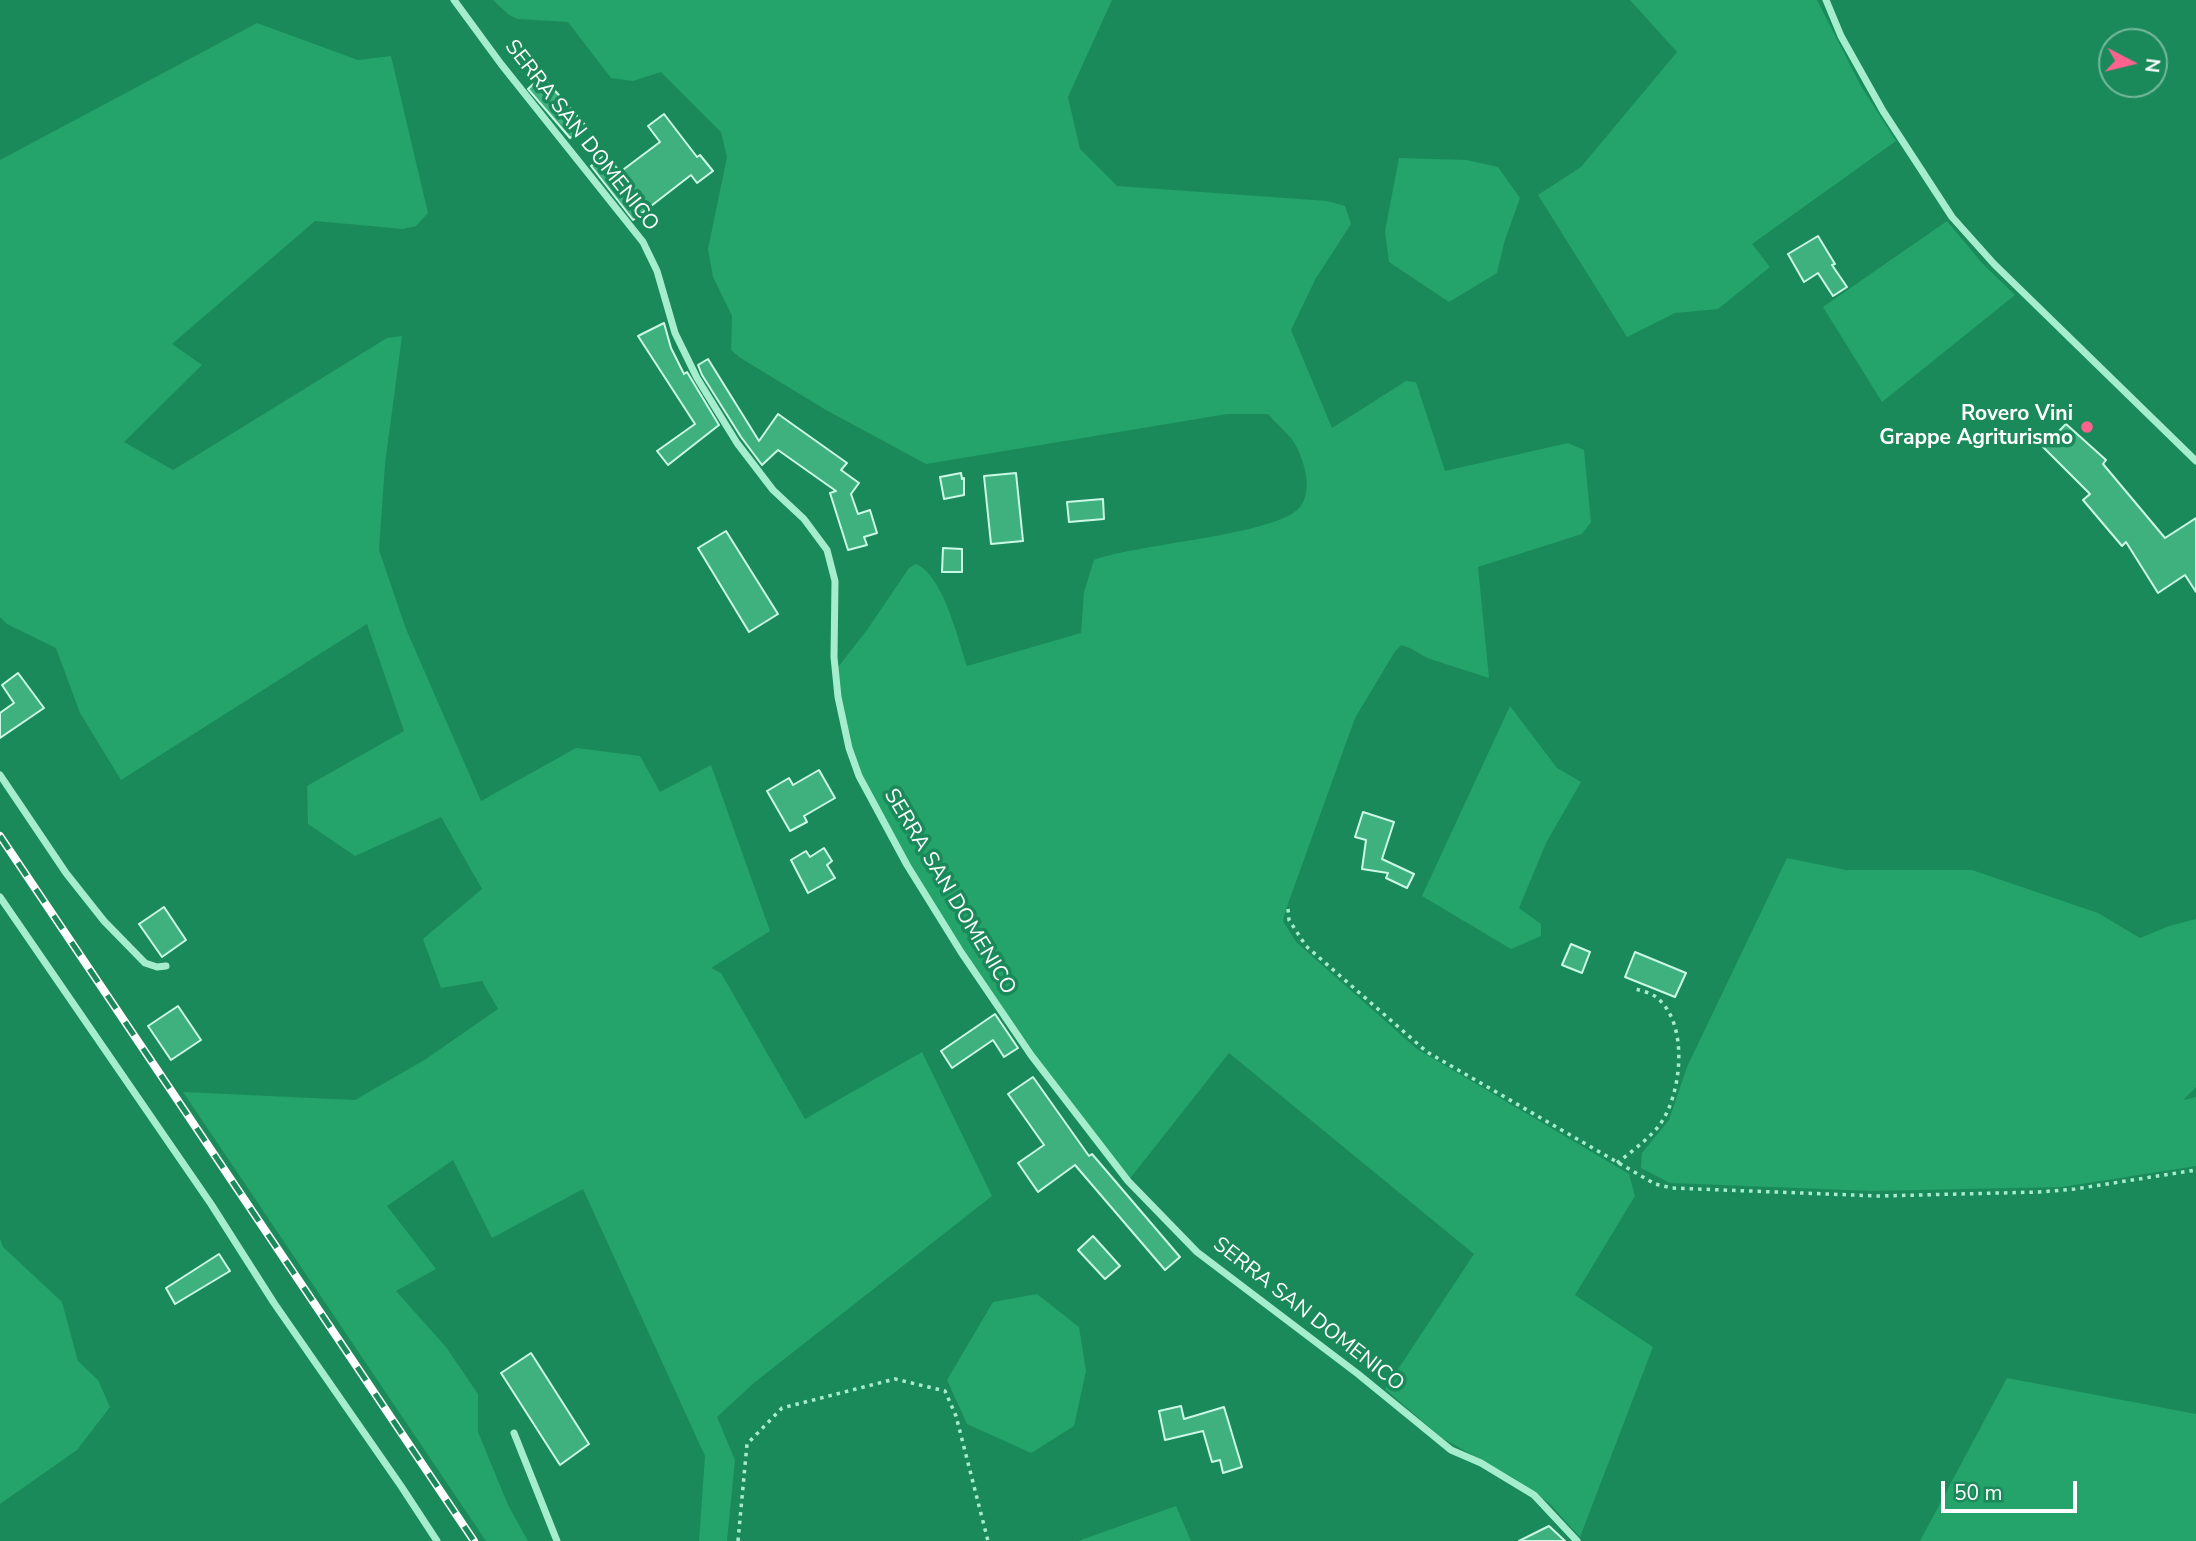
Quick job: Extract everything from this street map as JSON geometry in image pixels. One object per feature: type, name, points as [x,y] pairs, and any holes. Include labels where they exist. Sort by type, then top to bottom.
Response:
[{"type":"street","name":"SERRA SAN DOMENICO","points":[[454,0],[501,64],[643,242],[657,271],[676,333],[697,378],[737,443],[773,490],[804,519],[827,550],[835,580],[834,653],[838,696],[849,748],[859,776],[920,887],[961,953],[1031,1055],[1128,1181],[1197,1252],[1358,1374],[1451,1450],[1481,1463],[1534,1496],[1577,1541]]},
{"type":"street","points":[[1826,0],[1841,36],[1883,111],[1952,217],[1994,264],[2196,461]]},
{"type":"street","points":[[0,775],[66,873],[104,921],[145,963],[157,967],[166,966]]},
{"type":"street","points":[[0,897],[211,1204],[274,1304],[437,1541]]},
{"type":"street","points":[[513,1433],[557,1541]]},
{"type":"path","points":[[1288,909],[1289,920],[1306,946],[1427,1052],[1655,1184],[1672,1188],[1879,1196],[2075,1189],[2196,1170]]},
{"type":"path","points":[[1617,1163],[1641,1145],[1660,1125],[1672,1100],[1678,1072],[1679,1041],[1670,1013],[1655,996],[1636,989]]},
{"type":"path","points":[[738,1541],[747,1444],[764,1426],[782,1408],[895,1379],[945,1391],[956,1416],[988,1541]]},
{"type":"green space","points":[[493,0],[1112,0],[1068,97],[1080,149],[1117,186],[1327,201],[1345,206],[1351,224],[1316,278],[1291,330],[1332,428],[1406,381],[1416,382],[1445,471],[1568,443],[1584,450],[1591,522],[1582,534],[1478,567],[1489,678],[1427,658],[1401,645],[1394,653],[1355,718],[1283,921],[1296,942],[1417,1049],[1629,1174],[1635,1196],[1575,1295],[1653,1347],[1580,1537],[1549,1503],[1515,1479],[1442,1438],[1385,1389],[1474,1254],[1229,1053],[1128,1181],[1031,1055],[907,865],[849,748],[835,671],[909,568],[916,564],[926,570],[942,594],[967,666],[1081,633],[1084,592],[1094,560],[1264,525],[1287,517],[1300,507],[1306,493],[1306,477],[1299,453],[1287,433],[1268,414],[1227,414],[926,464],[826,410],[731,350],[732,316],[713,277],[708,249],[727,157],[721,132],[661,72],[633,81],[611,78],[568,22],[518,19],[509,15]]},
{"type":"green space","points":[[1630,0],[1817,0],[1861,86],[1896,141],[1752,244],[1770,267],[1718,309],[1675,313],[1627,337],[1538,195],[1581,167],[1677,52]]},
{"type":"green space","points":[[257,23],[358,60],[391,56],[428,213],[416,226],[403,229],[315,221],[172,344],[202,365],[124,442],[173,470],[387,338],[402,336],[385,464],[379,550],[406,629],[481,801],[576,748],[640,756],[660,792],[711,765],[770,931],[711,968],[721,973],[805,1119],[922,1052],[992,1196],[755,1382],[717,1417],[735,1460],[727,1541],[699,1541],[705,1456],[583,1189],[492,1238],[453,1160],[387,1206],[436,1269],[396,1291],[446,1347],[478,1394],[478,1432],[508,1505],[528,1541],[486,1541],[183,1092],[355,1100],[426,1059],[498,1009],[482,981],[441,988],[423,939],[482,889],[441,817],[355,856],[308,824],[307,786],[404,731],[367,624],[121,780],[80,713],[56,648],[7,624],[0,617],[0,160]]},
{"type":"green space","points":[[1399,158],[1467,160],[1498,167],[1520,198],[1504,243],[1497,273],[1449,302],[1389,262],[1385,231]]},
{"type":"green space","points":[[1947,221],[1982,263],[2015,295],[1882,402],[1823,307]]},
{"type":"green space","points":[[1510,706],[1557,768],[1581,782],[1546,843],[1519,908],[1541,924],[1541,936],[1511,949],[1422,896]]},
{"type":"green space","points":[[1787,858],[1846,870],[1972,870],[2098,913],[2140,938],[2196,919],[2196,1087],[2183,1100],[2196,1097],[2196,1166],[2062,1187],[1872,1191],[1670,1183],[1641,1168],[1642,1153],[1669,1120],[1687,1067]]},
{"type":"green space","points":[[0,1239],[3,1247],[62,1302],[78,1361],[98,1380],[110,1407],[77,1450],[0,1504]]},
{"type":"green space","points":[[1037,1294],[1079,1327],[1086,1371],[1074,1426],[1031,1453],[967,1424],[947,1380],[993,1302]]},
{"type":"green space","points":[[2007,1378],[2196,1414],[2196,1541],[1920,1541]]},
{"type":"green space","points":[[1176,1506],[1191,1541],[1079,1541],[1081,1540]]},
{"type":"building","points":[[542,76],[585,125],[570,138],[528,89]]},
{"type":"building","points":[[664,114],[697,157],[700,155],[713,171],[697,183],[691,175],[633,220],[591,166],[606,154],[620,172],[660,142],[648,126]]},
{"type":"building","points":[[1818,236],[1835,264],[1832,265],[1847,287],[1833,296],[1818,273],[1804,282],[1788,254]]},
{"type":"building","points":[[664,323],[671,348],[684,374],[687,372],[719,425],[668,465],[657,451],[695,424],[638,336]]},
{"type":"building","points":[[708,359],[759,441],[778,414],[847,463],[841,470],[859,483],[851,494],[858,514],[870,510],[877,533],[864,537],[867,545],[848,550],[830,493],[836,491],[778,450],[762,465],[702,375],[698,365]]},
{"type":"building","points":[[2066,424],[2106,460],[2103,464],[2165,538],[2196,518],[2196,592],[2185,575],[2158,593],[2126,542],[2122,546],[2083,500],[2090,494],[2043,447]]},
{"type":"building","points":[[961,473],[962,479],[964,478],[964,495],[944,499],[940,477]]},
{"type":"building","points":[[1016,473],[1023,541],[991,544],[984,476]]},
{"type":"building","points":[[1103,499],[1104,519],[1069,522],[1067,502]]},
{"type":"building","points":[[726,531],[778,614],[749,632],[698,548]]},
{"type":"building","points":[[943,548],[962,549],[962,572],[942,572]]},
{"type":"building","points":[[18,673],[44,708],[0,738],[0,713],[14,703],[2,685]]},
{"type":"building","points":[[819,770],[835,798],[804,816],[807,822],[790,831],[767,791],[789,778],[793,785]]},
{"type":"building","points":[[1363,812],[1394,822],[1382,859],[1414,874],[1407,888],[1386,878],[1388,873],[1362,869],[1366,840],[1355,837]]},
{"type":"building","points":[[824,848],[832,861],[827,865],[835,878],[808,893],[791,860],[806,851],[810,857]]},
{"type":"building","points":[[164,907],[186,940],[162,957],[139,924]]},
{"type":"building","points":[[1571,944],[1590,952],[1582,973],[1562,965]]},
{"type":"building","points":[[1635,952],[1686,973],[1675,997],[1625,977]]},
{"type":"building","points":[[178,1006],[201,1040],[171,1060],[148,1026]]},
{"type":"building","points":[[995,1014],[1018,1048],[1004,1057],[993,1040],[952,1068],[941,1051]]},
{"type":"building","points":[[1033,1077],[1089,1156],[1092,1154],[1180,1257],[1165,1270],[1075,1165],[1038,1192],[1018,1163],[1044,1145],[1008,1094]]},
{"type":"building","points":[[1093,1236],[1120,1266],[1105,1279],[1078,1250]]},
{"type":"building","points":[[219,1254],[230,1271],[175,1304],[166,1288]]},
{"type":"building","points":[[531,1353],[589,1444],[560,1465],[501,1373]]},
{"type":"building","points":[[1181,1406],[1184,1419],[1224,1407],[1242,1467],[1223,1473],[1220,1460],[1212,1462],[1203,1431],[1165,1440],[1159,1411]]},
{"type":"building","points":[[1549,1526],[1565,1541],[1519,1541]]},
{"type":"railway","points":[[0,836],[474,1541]]},
{"type":"place","name":"Rovero Vini Grappe Agriturismo","points":[[2087,427]]}]
